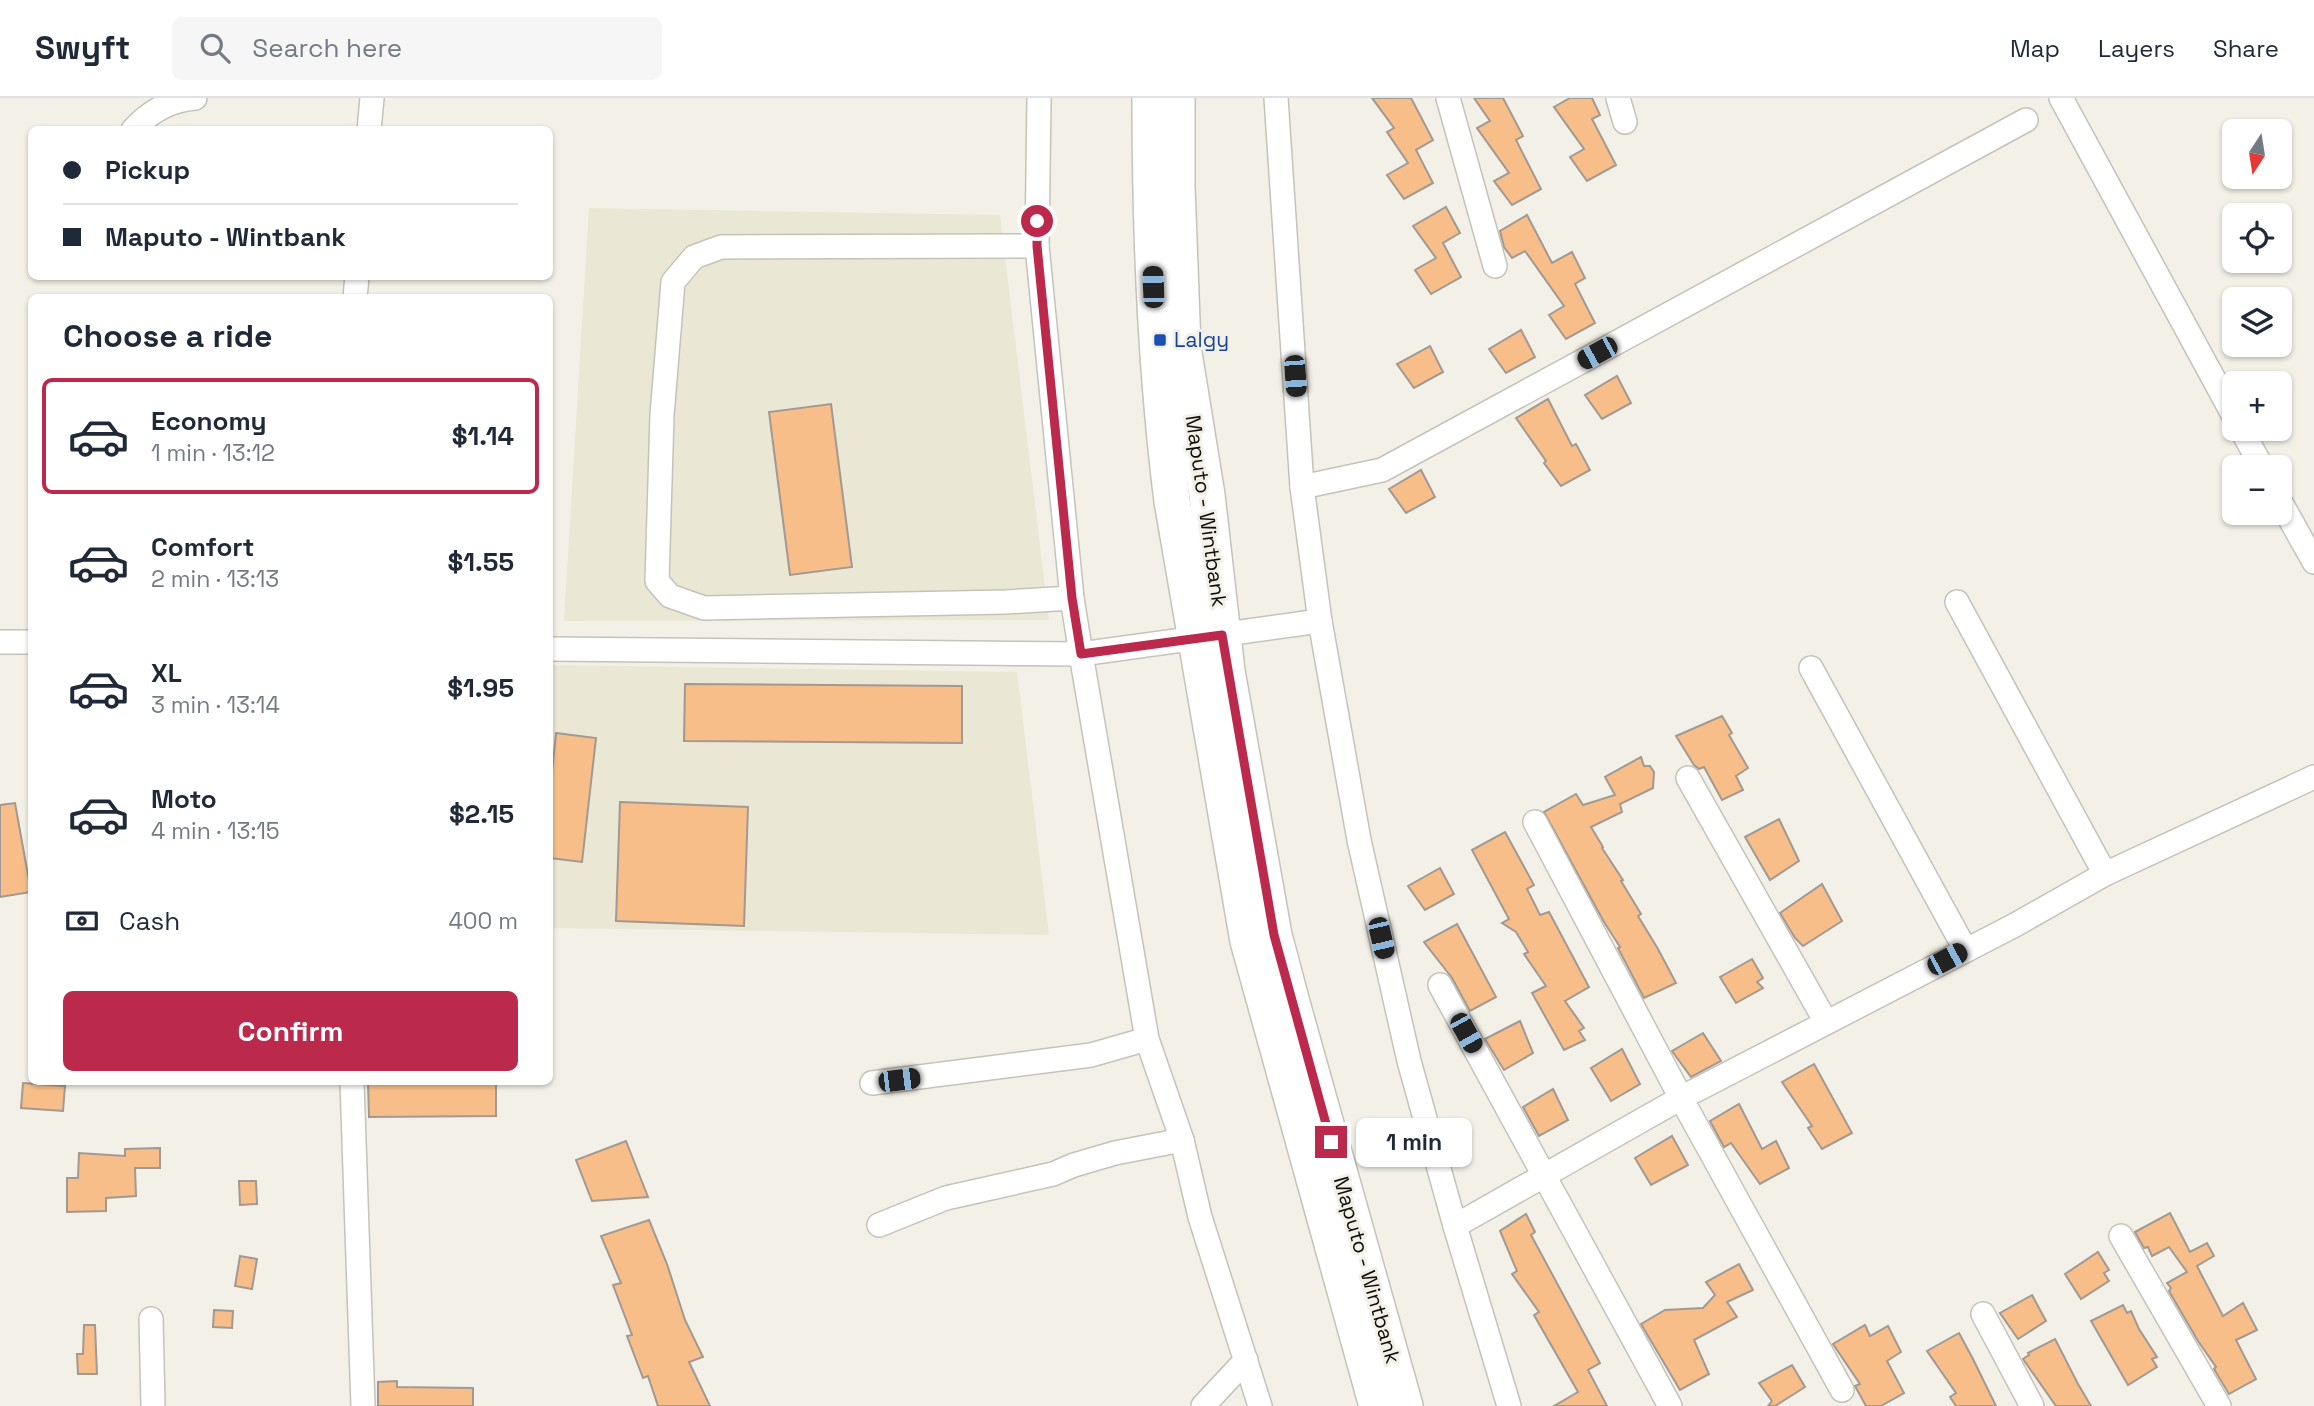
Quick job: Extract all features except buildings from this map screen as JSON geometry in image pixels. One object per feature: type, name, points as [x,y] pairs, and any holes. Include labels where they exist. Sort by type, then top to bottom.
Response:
[{"type":"highway","name":"Maputo - Wintbank","points":[[1150,98],[1150,187],[1156,348],[1171,501],[1209,637],[1274,935],[1405,1406]]},
{"type":"highway","name":"Maputo - Wintbank","points":[[1177,98],[1177,187],[1183,347],[1207,495],[1209,637],[1248,941],[1377,1406]]},
{"type":"street","points":[[138,126],[155,111],[176,100],[195,98]]},
{"type":"street","points":[[369,126],[372,98]]},
{"type":"street","points":[[1039,98],[1037,246],[1072,598],[1081,654],[1147,1039],[1182,1140],[1200,1217],[1260,1406]]},
{"type":"street","points":[[1276,98],[1302,487],[1320,621],[1359,840],[1409,1061],[1509,1406]]},
{"type":"street","points":[[1448,98],[1495,266]]},
{"type":"street","points":[[1618,98],[1625,122]]},
{"type":"street","points":[[2061,98],[2222,394]]},
{"type":"street","points":[[1302,487],[1382,470],[2026,120]]},
{"type":"street","points":[[1037,246],[721,247],[694,257],[673,282],[662,415],[657,581],[670,596],[704,608],[1006,602],[1072,598]]},
{"type":"street","points":[[2292,522],[2314,562]]},
{"type":"street","points":[[1957,602],[2105,874]]},
{"type":"street","points":[[553,649],[1081,654],[1320,621]]},
{"type":"street","points":[[0,642],[28,642]]},
{"type":"street","points":[[1811,668],[1965,949]]},
{"type":"street","points":[[1455,1226],[1681,1098],[2015,925],[2105,874],[2314,777]]},
{"type":"street","points":[[1688,778],[1826,1023]]},
{"type":"street","points":[[1535,822],[1681,1098],[1842,1390]]},
{"type":"street","points":[[1440,985],[1670,1406]]},
{"type":"street","points":[[872,1083],[1091,1055],[1147,1039]]},
{"type":"street","points":[[352,1085],[363,1406]]},
{"type":"street","points":[[879,1226],[946,1198],[1053,1174],[1115,1153],[1182,1140]]},
{"type":"street","points":[[2121,1236],[2218,1406]]},
{"type":"street","points":[[1983,1314],[2032,1406]]},
{"type":"street","points":[[151,1319],[153,1406]]},
{"type":"street","points":[[1203,1406],[1246,1360]]},
{"type":"shaded area","points":[[589,208],[1000,215],[1049,620],[564,621]]},
{"type":"shaded area","points":[[553,665],[1017,672],[1049,935],[553,928]]},
{"type":"place","name":"Lalgy","points":[[1160,340]]},
{"type":"route","points":[[1037,221],[1037,246],[1072,598],[1081,654],[1222,635],[1274,935],[1331,1142]]}]
